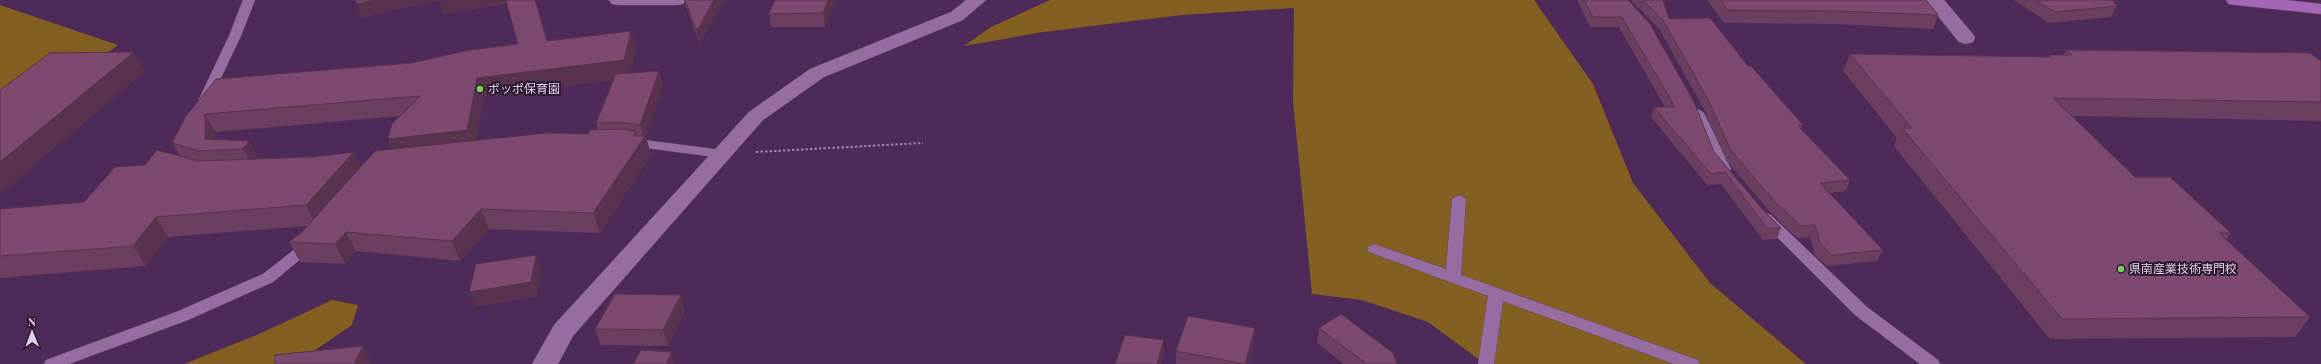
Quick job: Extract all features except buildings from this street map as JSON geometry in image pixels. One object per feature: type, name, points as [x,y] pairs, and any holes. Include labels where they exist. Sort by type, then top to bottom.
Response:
[{"type":"main road","points":[[2235,0],[2321,9]]},
{"type":"street","points":[[618,0],[677,0]]},
{"type":"street","points":[[545,364],[563,330],[756,116],[816,74],[957,16],[977,0]]},
{"type":"street","points":[[1934,0],[1966,38]]},
{"type":"lane","points":[[197,114],[235,36],[248,0]]},
{"type":"lane","points":[[1690,99],[1720,162],[1735,182]]},
{"type":"lane","points":[[618,142],[691,148],[722,154]]},
{"type":"lane","points":[[1453,278],[1459,198]]},
{"type":"lane","points":[[1755,206],[1861,311],[1932,364]]},
{"type":"lane","points":[[52,364],[182,316],[268,278],[306,248],[322,230]]},
{"type":"lane","points":[[1374,249],[1692,364]]},
{"type":"lane","points":[[1486,364],[1496,293]]},
{"type":"path","points":[[722,154],[923,143]]},
{"type":"shaded area","points":[[1050,0],[1534,0],[1593,84],[1633,183],[1710,283],[1806,364],[1485,364],[1428,322],[1362,300],[1312,294],[1293,101],[1294,8],[1181,15],[1043,32],[964,46],[991,27]]},
{"type":"shaded area","points":[[0,5],[118,45],[0,130]]},
{"type":"shaded area","points":[[332,300],[358,305],[352,325],[295,364],[184,364],[259,334]]},
{"type":"place","name":"ポッポ保育園","points":[[480,89]]},
{"type":"place","name":"県南産業技術専門校","points":[[2121,269]]}]
